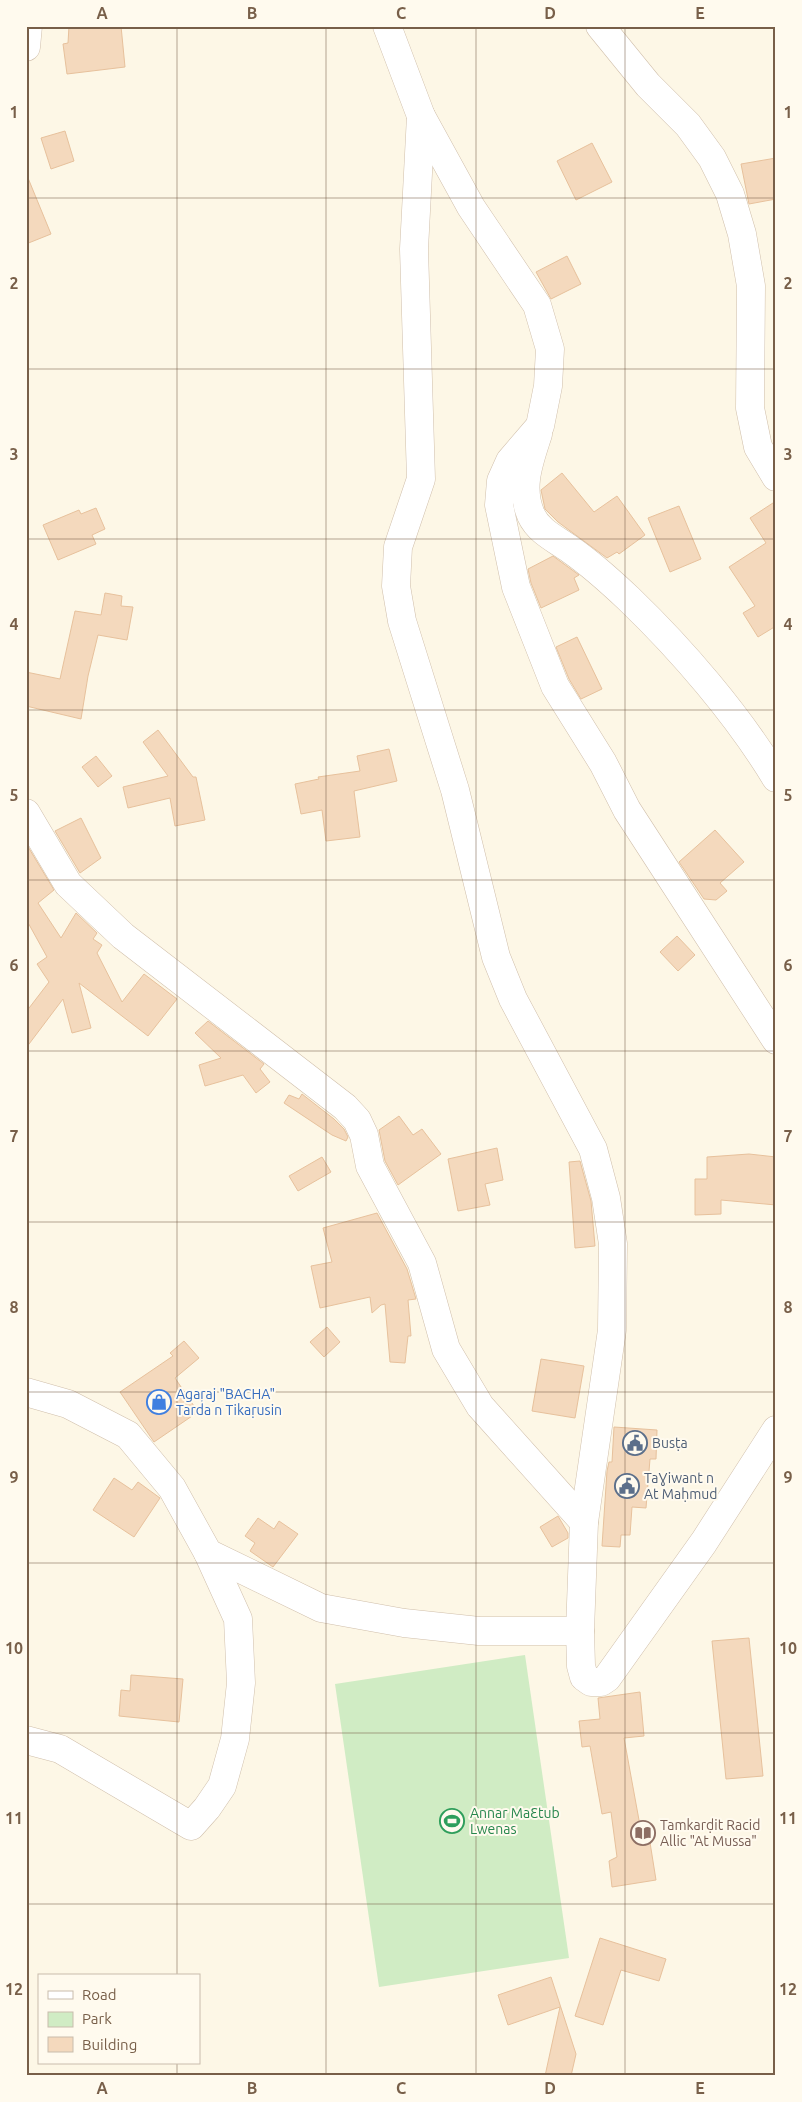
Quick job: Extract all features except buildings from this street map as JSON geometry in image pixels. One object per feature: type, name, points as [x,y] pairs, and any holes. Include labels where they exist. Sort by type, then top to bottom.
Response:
[{"type":"street","points":[[26,47],[28,26]]},
{"type":"street","points":[[387,26],[421,116],[471,207],[537,305],[550,349],[548,386],[540,426],[528,464],[524,493],[532,517],[545,534],[571,550],[629,599],[672,644],[754,743],[776,778]]},
{"type":"street","points":[[600,26],[648,85],[688,124],[712,158],[730,194],[742,234],[751,286],[750,408],[758,448],[776,477]]},
{"type":"street","points":[[421,116],[414,249],[420,479],[398,547],[396,586],[402,621],[455,790],[496,957],[513,999],[593,1148],[606,1198],[613,1244],[612,1330],[584,1522],[580,1631],[581,1666],[584,1677],[592,1682],[601,1682],[607,1678],[704,1542],[776,1430]]},
{"type":"street","points":[[540,426],[510,461],[501,481],[500,505],[516,587],[555,686],[603,763],[627,810],[776,1040]]},
{"type":"street","points":[[26,813],[68,884],[123,936],[345,1107],[357,1120],[364,1135],[370,1166],[422,1263],[446,1349],[480,1406],[584,1522]]},
{"type":"street","points":[[26,1392],[68,1404],[128,1435],[172,1488],[208,1553],[238,1619],[241,1683],[235,1739],[222,1786],[207,1808],[191,1826],[60,1749],[26,1740]]},
{"type":"street","points":[[208,1553],[321,1608],[404,1623],[479,1631],[580,1631]]},
{"type":"green space","name":"Annar Maɛtub Lwenas","points":[[525,1655],[569,1958],[379,1987],[335,1684]]},
{"type":"place","name":"Agaṛaj \"BACHA\" Tarda n Tikaṛusin","points":[[159,1402]]},
{"type":"place","name":"Busṭa","points":[[635,1443]]},
{"type":"place","name":"Taɣiwant n At Maḥmud","points":[[627,1486]]},
{"type":"place","name":"Annar Maɛtub Lwenas","points":[[452,1821]]},
{"type":"place","name":"Tamkarḍit Racid Allic \"At Mussa\"","points":[[643,1833]]}]
